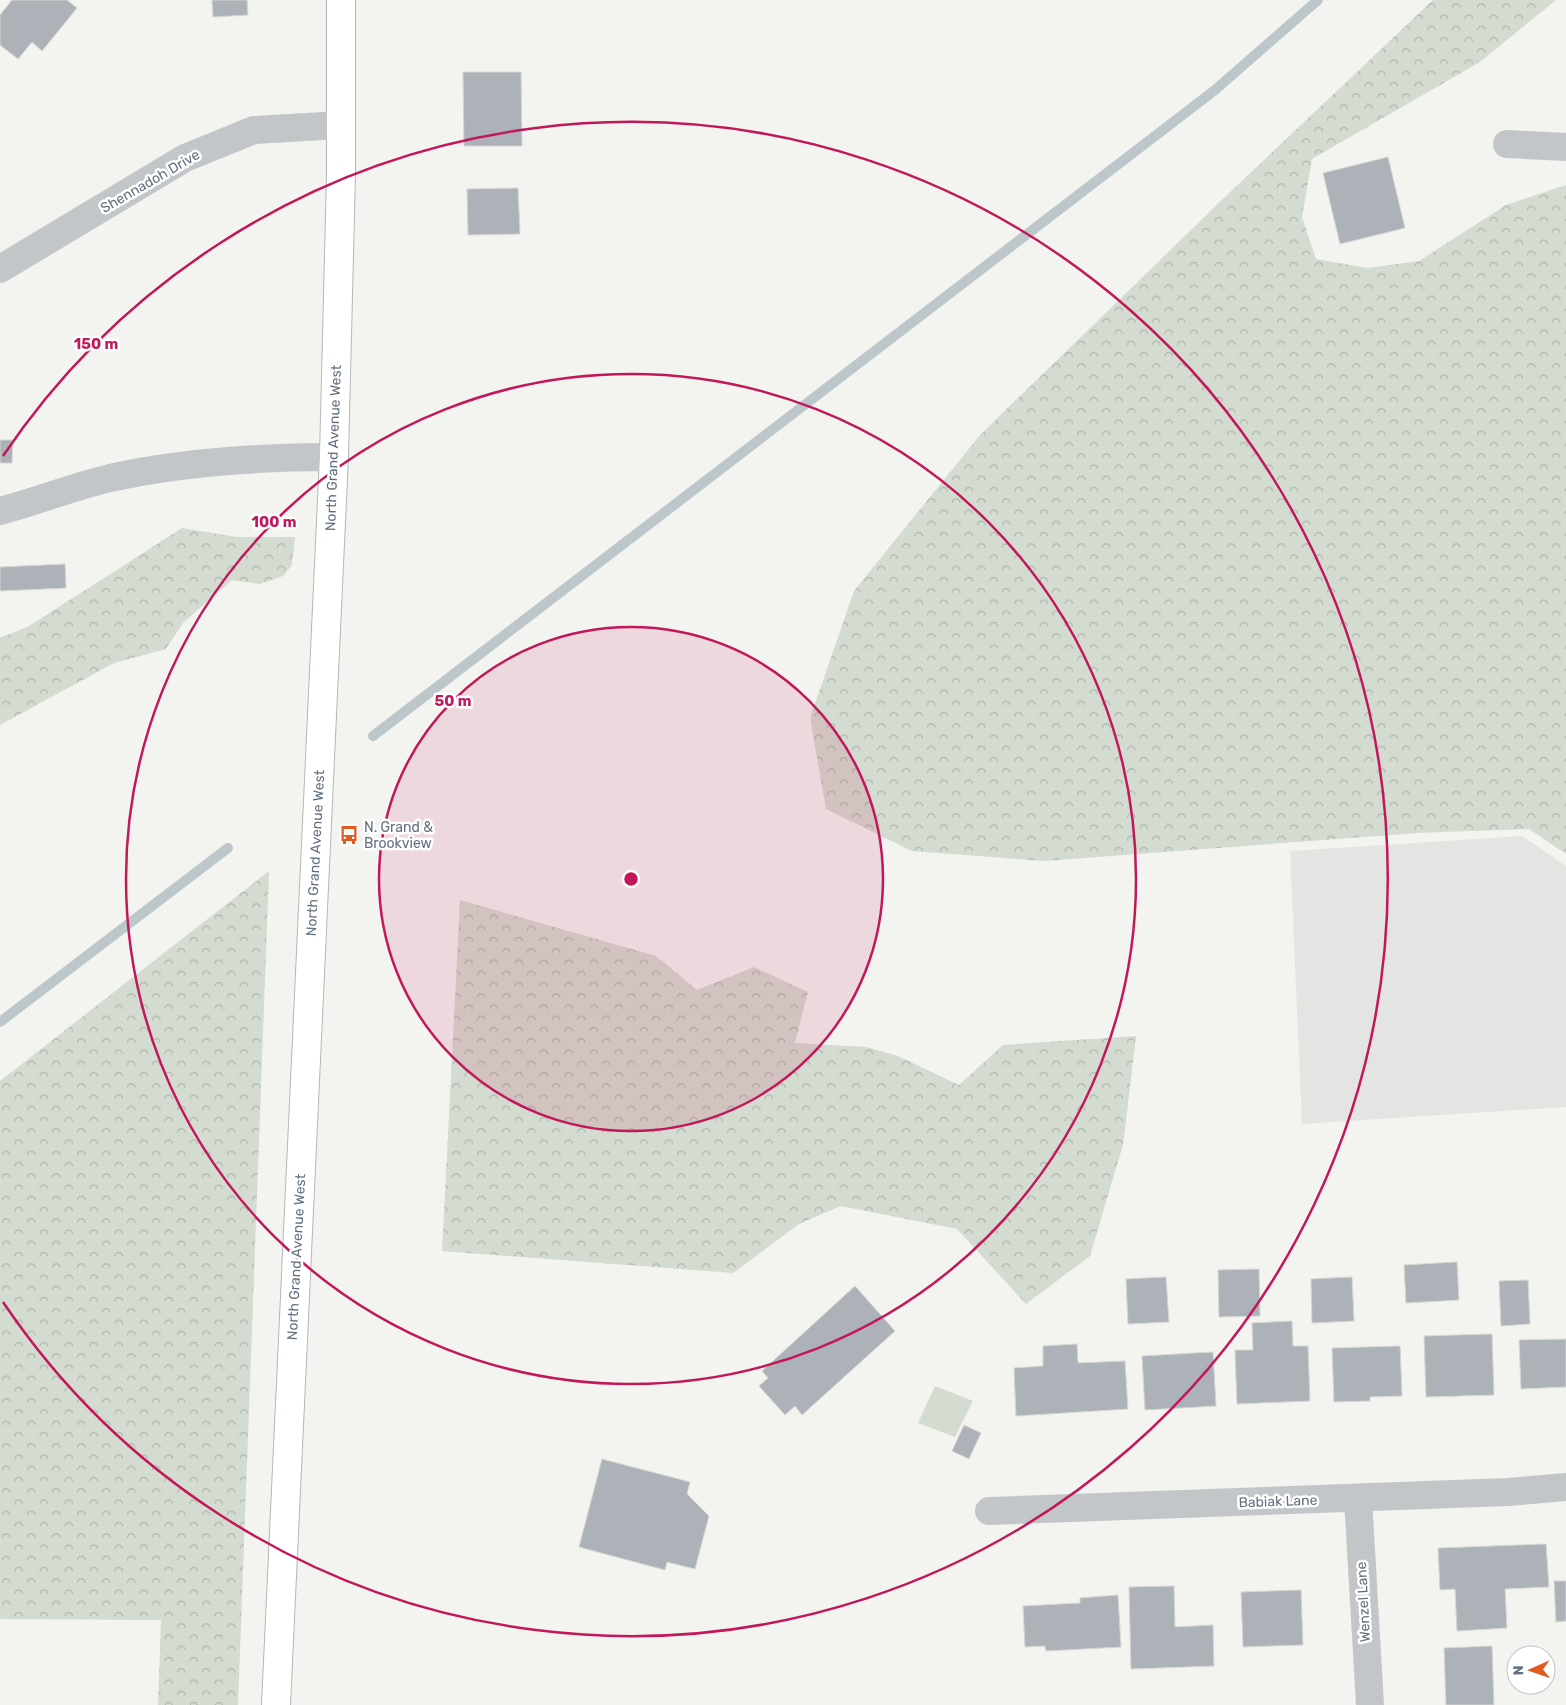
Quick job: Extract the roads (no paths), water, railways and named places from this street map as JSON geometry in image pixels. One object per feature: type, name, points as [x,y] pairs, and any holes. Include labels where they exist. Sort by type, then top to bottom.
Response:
[{"type":"main road","name":"North Grand Avenue West","points":[[276,1705],[334,457],[340,269],[341,0]]},
{"type":"street","name":"Shennadoh Drive","points":[[0,269],[185,158],[254,130],[341,125]]},
{"type":"street","points":[[1507,144],[1566,146]]},
{"type":"street","points":[[0,511],[109,479],[160,469],[226,461],[334,457]]},
{"type":"street","name":"Babiak Lane","points":[[989,1511],[1508,1492],[1566,1487]]},
{"type":"street","name":"Wenzel Lane","points":[[1358,1498],[1370,1705]]},
{"type":"waterway","points":[[373,736],[1215,90],[1318,0]]},
{"type":"waterway","points":[[0,1022],[228,848]]},
{"type":"place","name":"N. Grand & Brookview","points":[[349,835]]}]
